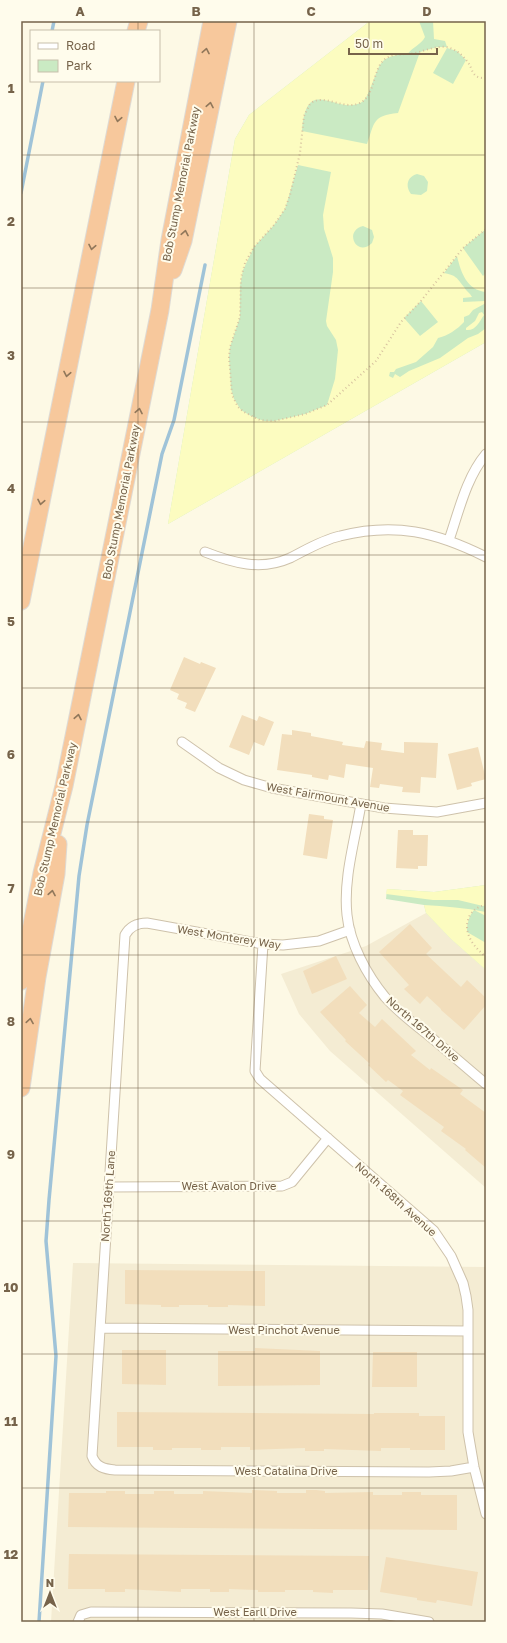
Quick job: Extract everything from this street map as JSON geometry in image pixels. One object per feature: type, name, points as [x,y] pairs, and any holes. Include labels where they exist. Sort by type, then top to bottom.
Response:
[{"type":"highway","name":"Bob Stump Memorial Parkway","points":[[21,981],[42,873],[62,796],[160,310],[170,240],[212,21]]},
{"type":"highway","points":[[160,310],[183,241],[228,21]]},
{"type":"highway","points":[[21,601],[126,82]]},
{"type":"highway","points":[[21,1088],[36,985],[56,874],[62,796]]},
{"type":"street","points":[[449,540],[469,482],[486,454]]},
{"type":"street","points":[[205,552],[228,561],[251,565],[263,565],[288,559],[339,536],[368,530],[394,529],[422,532],[449,540],[486,557]]},
{"type":"street","name":"West Fairmount Avenue","points":[[182,742],[219,768],[244,780],[272,788],[384,808],[437,812],[486,803]]},
{"type":"street","name":"North 167th Drive","points":[[361,804],[347,888],[347,916],[356,949],[365,967],[386,997],[403,1014],[486,1084]]},
{"type":"street","name":"West Monterey Way","points":[[131,927],[141,923],[147,923],[263,944],[283,946],[307,943],[350,930]]},
{"type":"street","name":"North 169th Lane","points":[[98,1465],[94,1460],[92,1450],[108,1187],[124,939],[131,927]]},
{"type":"street","name":"North 168th Avenue","points":[[263,944],[255,1071],[260,1079],[434,1231],[451,1256],[463,1283],[468,1310],[468,1421],[474,1467],[486,1514]]},
{"type":"street","name":"West Avalon Drive","points":[[108,1187],[282,1186],[292,1182],[328,1138]]},
{"type":"street","name":"West Pinchot Avenue","points":[[100,1328],[468,1331]]},
{"type":"street","name":"West Catalina Drive","points":[[98,1465],[106,1469],[115,1470],[429,1472],[451,1471],[474,1467]]},
{"type":"street","name":"West Earll Drive","points":[[80,1619],[91,1612],[351,1613],[382,1614],[429,1622]]},
{"type":"path","points":[[486,78],[480,78],[474,74],[465,57],[448,47],[437,47],[414,53],[394,55],[386,58],[379,66],[368,94],[361,102],[348,105],[318,100],[310,104],[304,116],[300,153],[287,203],[281,216],[254,247],[243,270],[240,286],[240,317],[230,347],[229,357],[231,390],[238,407],[250,416],[269,421],[305,414],[327,405],[376,361],[401,322],[421,301],[463,248],[486,229]]},
{"type":"path","points":[[486,905],[475,910],[469,917],[467,927],[471,940],[486,957]]},
{"type":"shaded area","points":[[426,913],[451,939],[486,970],[486,1188],[330,1051],[299,1014],[281,974],[366,946]]},
{"type":"shaded area","points":[[73,1263],[486,1267],[486,1622],[51,1622]]},
{"type":"green space","points":[[370,21],[486,21],[486,342],[168,524],[235,139],[249,115]]},
{"type":"green space","points":[[486,885],[486,970],[451,939],[426,913],[424,905],[386,899],[387,889],[434,892]]},
{"type":"sand","points":[[370,21],[419,21],[425,37],[423,40],[408,54],[385,59],[379,67],[368,95],[362,102],[352,105],[343,105],[324,100],[316,100],[310,104],[305,113],[302,131],[367,144],[373,125],[379,118],[398,113],[420,52],[437,47],[447,47],[445,41],[434,39],[433,21],[486,21],[486,229],[463,248],[483,276],[486,273],[486,292],[479,291],[474,288],[466,280],[457,256],[444,273],[456,277],[472,297],[463,298],[463,302],[485,301],[486,303],[464,317],[464,322],[456,330],[438,338],[433,347],[416,362],[396,369],[394,372],[390,372],[389,376],[393,378],[395,374],[400,377],[409,371],[440,358],[468,338],[478,334],[486,328],[486,342],[168,524],[235,139],[249,115]],"holes":[[[447,48],[457,51],[466,60],[453,84],[433,73]],[[298,165],[331,172],[323,215],[324,229],[333,258],[333,272],[326,321],[327,326],[336,340],[338,350],[335,379],[327,405],[305,414],[274,421],[264,421],[241,410],[234,399],[231,389],[229,357],[230,347],[240,317],[240,286],[243,270],[254,247],[274,225],[285,209]],[[417,174],[424,176],[428,182],[427,191],[421,195],[411,194],[409,191],[408,182],[414,175]],[[363,226],[372,230],[374,237],[372,243],[366,247],[357,246],[353,238],[357,229]],[[421,301],[438,322],[420,336],[404,318]]]},
{"type":"sand","points":[[482,312],[484,315],[477,326],[466,330],[466,328],[475,321],[479,313]]},
{"type":"sand","points":[[486,885],[486,905],[483,906],[458,900],[433,900],[386,894],[387,889],[434,892]]},
{"type":"sand","points":[[424,905],[455,907],[470,909],[486,912],[486,916],[474,910],[467,926],[467,932],[486,943],[486,970],[451,939],[426,913]]},
{"type":"building","points":[[184,657],[200,664],[201,662],[216,668],[195,712],[185,708],[187,703],[177,699],[179,694],[170,690]]},
{"type":"building","points":[[242,715],[257,721],[259,716],[274,722],[264,746],[254,742],[249,755],[229,747]]},
{"type":"building","points":[[292,730],[311,733],[311,736],[343,742],[342,745],[364,748],[366,741],[382,743],[381,750],[404,753],[404,742],[438,743],[436,778],[421,777],[420,793],[402,792],[403,787],[380,784],[379,788],[370,787],[373,768],[346,764],[344,778],[329,775],[328,780],[312,777],[312,775],[277,770],[282,734],[292,735]]},
{"type":"building","points":[[478,747],[486,779],[471,783],[472,786],[457,790],[448,754]]},
{"type":"building","points":[[309,814],[324,816],[324,819],[333,820],[327,859],[303,855]]},
{"type":"building","points":[[398,830],[413,830],[413,835],[428,835],[427,866],[418,866],[418,869],[396,868]]},
{"type":"building","points":[[410,924],[432,948],[426,954],[461,987],[467,980],[486,998],[486,1005],[464,1030],[427,996],[420,1004],[404,989],[409,985],[379,952]]},
{"type":"building","points":[[336,956],[347,979],[312,994],[303,971]]},
{"type":"building","points":[[350,986],[367,1005],[359,1013],[375,1027],[382,1019],[416,1051],[411,1055],[430,1070],[431,1068],[463,1090],[460,1094],[486,1113],[486,1168],[465,1150],[466,1149],[441,1131],[444,1127],[400,1095],[403,1091],[388,1080],[386,1082],[368,1065],[370,1064],[345,1041],[346,1040],[320,1012]]},
{"type":"building","points":[[125,1270],[265,1271],[265,1306],[228,1305],[228,1307],[208,1307],[208,1305],[179,1305],[179,1307],[161,1307],[161,1305],[125,1304]]},
{"type":"building","points":[[255,1348],[320,1351],[320,1385],[218,1386],[218,1351],[255,1351]]},
{"type":"building","points":[[122,1350],[166,1350],[166,1385],[122,1384]]},
{"type":"building","points":[[373,1352],[417,1352],[417,1387],[372,1387]]},
{"type":"building","points":[[117,1412],[419,1413],[419,1416],[445,1416],[445,1450],[381,1448],[381,1451],[324,1449],[324,1451],[305,1451],[305,1448],[250,1450],[250,1447],[221,1447],[221,1450],[172,1448],[172,1450],[153,1450],[153,1447],[117,1447]]},
{"type":"building","points":[[252,1490],[277,1491],[277,1493],[306,1493],[306,1490],[316,1490],[325,1491],[325,1493],[373,1492],[373,1495],[402,1495],[402,1492],[421,1492],[421,1495],[457,1495],[457,1530],[68,1527],[69,1493],[106,1493],[106,1491],[125,1491],[125,1494],[154,1494],[154,1491],[174,1491],[174,1494],[203,1494],[203,1491],[252,1493]]},
{"type":"building","points":[[69,1554],[369,1556],[368,1590],[333,1590],[333,1593],[313,1592],[313,1590],[258,1592],[258,1590],[229,1589],[229,1592],[210,1592],[210,1589],[181,1589],[181,1592],[125,1589],[125,1592],[105,1592],[105,1589],[68,1589]]},
{"type":"building","points":[[386,1557],[478,1572],[472,1606],[437,1600],[436,1603],[417,1600],[417,1598],[380,1592]]},
{"type":"waterway","points":[[52,30],[54,21]]},
{"type":"waterway","points":[[21,193],[43,82]]},
{"type":"waterway","points":[[39,1622],[56,1356],[46,1241],[79,876],[87,825],[162,454],[174,420],[205,265]]}]
